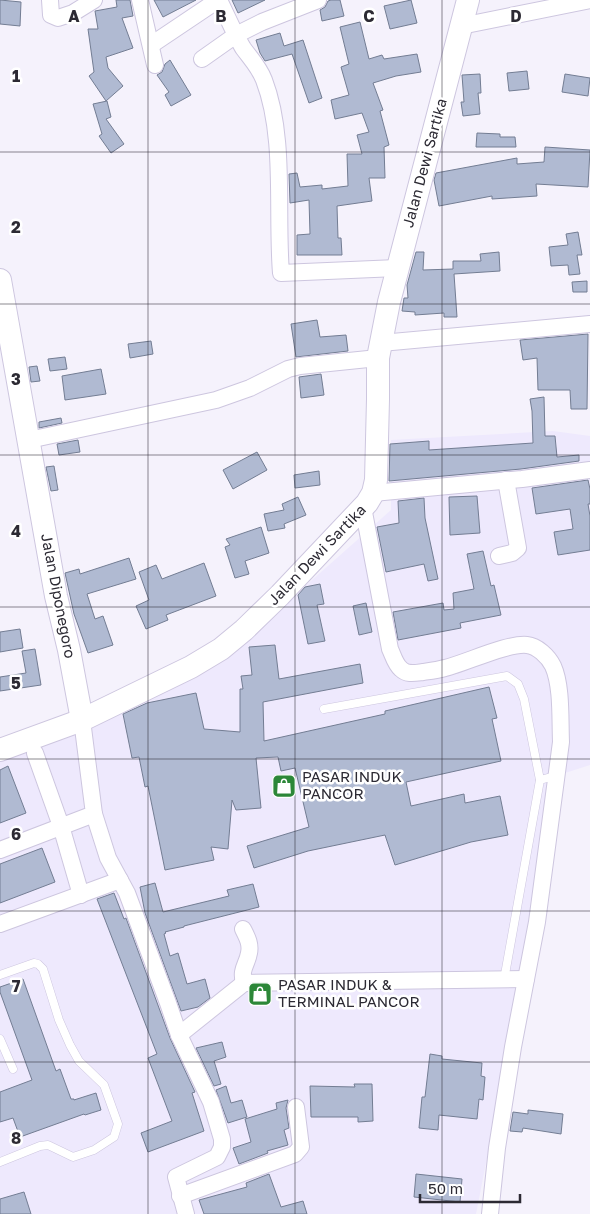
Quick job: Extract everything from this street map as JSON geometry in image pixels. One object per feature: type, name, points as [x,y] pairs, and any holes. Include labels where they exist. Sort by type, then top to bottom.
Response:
[{"type":"street","points":[[50,0],[51,14],[58,18],[73,13],[94,0]]},
{"type":"street","points":[[140,0],[155,65]]},
{"type":"street","points":[[151,45],[219,0],[236,35],[260,69],[273,113],[279,161],[281,274],[397,268]]},
{"type":"street","points":[[202,59],[236,35],[288,5],[318,0]]},
{"type":"street","name":"Jalan Dewi Sartika","points":[[0,750],[82,720],[190,667],[221,649],[244,630],[280,594],[368,500],[376,480],[379,350],[397,268],[468,0]]},
{"type":"street","points":[[461,26],[590,0]]},
{"type":"street","name":"Jalan Diponegoro","points":[[0,280],[56,596],[69,650],[82,720],[94,814],[108,858],[120,880],[142,931],[179,1035],[211,1102],[222,1138],[222,1147],[217,1157],[176,1177],[180,1196]]},
{"type":"street","points":[[29,440],[216,400],[250,388],[288,369],[300,366],[379,350],[590,324]]},
{"type":"street","points":[[490,1214],[498,1140],[537,922],[548,778],[561,742],[556,680],[553,666],[547,656],[538,649],[528,645],[516,646],[444,669],[410,673],[401,670],[395,662],[390,649],[368,500],[590,470]]},
{"type":"street","points":[[499,556],[512,553],[518,548],[506,480]]},
{"type":"street","points":[[35,753],[61,826],[81,894]]},
{"type":"street","points":[[0,850],[94,814]]},
{"type":"street","points":[[0,924],[120,880]]},
{"type":"street","points":[[243,929],[249,942],[250,953],[243,967],[242,978],[244,984]]},
{"type":"street","points":[[179,1035],[244,984],[526,979]]},
{"type":"street","points":[[186,1214],[180,1196],[295,1154],[301,1147],[296,1107]]},
{"type":"lane","points":[[324,709],[507,676],[518,684],[548,778],[504,980]]},
{"type":"lane","points":[[0,975],[34,963],[40,966],[58,1020],[70,1045],[79,1061],[104,1085],[118,1124],[114,1137],[94,1150],[73,1157],[48,1145],[40,1146],[0,1162]]},
{"type":"lane","points":[[0,1039],[13,1069]]},
{"type":"shaded area","name":"PASAR INDUK & TERMINAL PANCOR","points":[[553,431],[590,436],[590,765],[562,774],[476,1214],[0,1214],[0,759],[222,660],[391,510],[391,440]]},
{"type":"building","points":[[0,0],[21,2],[20,26],[0,24]]},
{"type":"building","points":[[116,0],[130,0],[133,16],[122,18],[133,48],[106,57],[108,68],[123,86],[106,101],[89,76],[94,72],[88,29],[98,29],[95,11],[117,7]]},
{"type":"building","points":[[154,0],[196,0],[163,17]]},
{"type":"building","points":[[232,0],[265,0],[238,13]]},
{"type":"building","points":[[331,0],[340,0],[344,16],[322,21],[320,10]]},
{"type":"building","points":[[411,0],[417,23],[390,29],[384,6]]},
{"type":"building","points":[[360,22],[369,59],[382,55],[384,59],[417,54],[421,72],[396,76],[373,83],[383,110],[380,111],[389,145],[384,147],[385,178],[369,178],[372,201],[337,206],[338,238],[341,238],[342,255],[297,255],[297,235],[310,234],[309,200],[290,203],[289,174],[297,173],[300,187],[322,185],[322,189],[348,186],[347,154],[362,154],[357,135],[369,132],[362,113],[335,119],[331,100],[349,95],[341,67],[349,64],[340,27]]},
{"type":"building","points":[[280,33],[284,46],[303,40],[322,98],[309,103],[292,54],[265,61],[256,40]]},
{"type":"building","points":[[170,60],[191,95],[171,106],[165,95],[169,92],[157,75],[162,72],[165,64]]},
{"type":"building","points":[[527,71],[529,89],[509,91],[507,73]]},
{"type":"building","points":[[480,74],[481,93],[478,93],[480,114],[463,116],[461,102],[464,102],[462,75]]},
{"type":"building","points":[[565,74],[590,78],[588,96],[562,92]]},
{"type":"building","points":[[107,101],[111,117],[106,119],[124,144],[111,153],[99,136],[102,134],[93,104]]},
{"type":"building","points":[[477,133],[500,134],[500,137],[515,137],[516,147],[476,147]]},
{"type":"building","points":[[545,147],[590,150],[588,187],[536,184],[537,196],[492,199],[492,196],[439,206],[434,180],[436,173],[517,158],[517,164],[544,162]]},
{"type":"building","points":[[578,232],[582,255],[577,255],[580,274],[569,275],[568,265],[551,266],[549,247],[568,245],[566,234]]},
{"type":"building","points":[[416,252],[424,252],[423,270],[453,269],[453,261],[481,261],[480,254],[499,252],[500,271],[454,274],[457,317],[444,317],[444,313],[415,315],[415,312],[402,311],[404,298],[408,298],[407,285]]},
{"type":"building","points":[[587,281],[587,292],[573,292],[572,282]]},
{"type":"building","points":[[317,320],[320,337],[346,335],[348,351],[296,357],[291,324]]},
{"type":"building","points":[[588,334],[587,409],[571,409],[570,390],[538,390],[537,358],[523,360],[520,340]]},
{"type":"building","points":[[151,341],[153,354],[130,358],[128,344]]},
{"type":"building","points":[[65,357],[67,369],[50,371],[48,359]]},
{"type":"building","points":[[37,366],[40,381],[31,382],[29,367]]},
{"type":"building","points":[[101,369],[106,394],[65,400],[62,376]]},
{"type":"building","points":[[321,374],[324,395],[301,398],[299,377]]},
{"type":"building","points":[[544,397],[545,436],[555,436],[557,457],[579,455],[579,461],[521,469],[389,481],[390,444],[429,441],[429,450],[533,443],[530,399]]},
{"type":"building","points":[[61,418],[62,423],[39,428],[39,422]]},
{"type":"building","points":[[78,440],[80,452],[59,455],[57,444]]},
{"type":"building","points":[[257,452],[267,470],[233,489],[223,470]]},
{"type":"building","points":[[54,466],[58,490],[51,491],[46,467]]},
{"type":"building","points":[[319,471],[320,485],[295,488],[294,475]]},
{"type":"building","points":[[588,480],[590,489],[590,504],[588,504],[590,550],[558,555],[554,532],[573,529],[570,509],[536,514],[532,488]]},
{"type":"building","points":[[477,496],[480,533],[450,535],[449,497]]},
{"type":"building","points":[[298,497],[306,515],[284,524],[285,528],[268,531],[264,514],[284,510],[282,504]]},
{"type":"building","points":[[424,498],[425,518],[438,579],[428,581],[424,564],[386,572],[377,527],[399,523],[398,501]]},
{"type":"building","points":[[261,527],[269,553],[245,561],[249,574],[235,578],[225,547],[230,545],[226,539]]},
{"type":"building","points":[[483,551],[491,586],[494,585],[501,615],[460,623],[461,628],[398,640],[393,612],[443,603],[444,610],[454,609],[453,593],[474,589],[467,554]]},
{"type":"building","points":[[129,558],[136,579],[87,594],[95,619],[103,616],[113,645],[88,653],[74,614],[65,573],[79,569],[80,574]]},
{"type":"building","points":[[204,563],[216,596],[166,615],[168,620],[146,629],[136,606],[149,600],[139,572],[156,565],[162,579]]},
{"type":"building","points":[[320,584],[324,604],[317,605],[325,641],[308,644],[298,595],[305,587]]},
{"type":"building","points":[[366,603],[372,632],[359,635],[353,606]]},
{"type":"building","points":[[20,629],[23,648],[0,652],[0,632]]},
{"type":"building","points":[[275,645],[279,679],[360,664],[363,683],[263,702],[264,741],[385,714],[385,711],[489,687],[497,718],[492,719],[501,761],[406,782],[411,806],[464,794],[465,803],[500,796],[508,835],[471,842],[395,865],[385,835],[308,851],[254,868],[247,846],[309,827],[295,768],[281,771],[278,757],[256,758],[261,808],[236,810],[232,800],[228,849],[211,847],[214,860],[165,870],[148,786],[145,787],[139,757],[132,758],[123,714],[147,703],[196,693],[204,729],[240,732],[240,689],[243,689],[241,676],[252,675],[249,647]]},
{"type":"building","points":[[35,649],[41,685],[0,691],[0,677],[26,673],[22,651]]},
{"type":"building","points":[[8,766],[26,813],[0,823],[0,770]]},
{"type":"building","points":[[42,848],[55,882],[0,903],[0,864]]},
{"type":"building","points":[[155,883],[163,912],[229,896],[227,890],[253,884],[259,907],[184,926],[164,934],[170,956],[178,953],[187,984],[205,979],[210,998],[198,1007],[181,1011],[145,913],[140,887]]},
{"type":"building","points":[[114,893],[124,919],[126,918],[170,1038],[195,1092],[192,1093],[204,1131],[148,1152],[141,1133],[172,1121],[148,1058],[157,1054],[97,899]]},
{"type":"building","points":[[23,979],[56,1071],[60,1069],[71,1099],[74,1100],[96,1093],[101,1110],[84,1114],[20,1137],[13,1118],[0,1122],[0,1092],[32,1080],[0,992],[0,987]]},
{"type":"building","points":[[222,1042],[226,1057],[214,1061],[221,1084],[214,1086],[196,1048]]},
{"type":"building","points":[[430,1054],[442,1056],[442,1059],[482,1063],[481,1076],[485,1077],[483,1100],[479,1099],[477,1119],[439,1115],[438,1130],[419,1128],[422,1097],[425,1097]]},
{"type":"building","points":[[354,1084],[372,1084],[373,1121],[358,1122],[358,1117],[311,1117],[310,1086],[355,1087]]},
{"type":"building","points":[[226,1086],[231,1103],[242,1100],[247,1117],[228,1123],[216,1090]]},
{"type":"building","points":[[288,1100],[286,1108],[289,1128],[284,1130],[288,1145],[267,1151],[268,1153],[239,1164],[233,1148],[251,1142],[245,1119],[277,1109],[276,1103]]},
{"type":"building","points":[[528,1110],[563,1114],[561,1134],[523,1128],[522,1132],[510,1131],[513,1112],[528,1114]]},
{"type":"building","points":[[269,1174],[281,1207],[303,1201],[307,1214],[204,1214],[199,1200],[247,1187],[246,1183]]},
{"type":"building","points":[[416,1174],[462,1179],[460,1202],[414,1197]]},
{"type":"building","points":[[24,1192],[31,1214],[0,1214],[0,1199]]},
{"type":"place","name":"PASAR INDUK PANCOR","points":[[284,786]]},
{"type":"place","name":"PASAR INDUK & TERMINAL PANCOR","points":[[260,994]]}]
